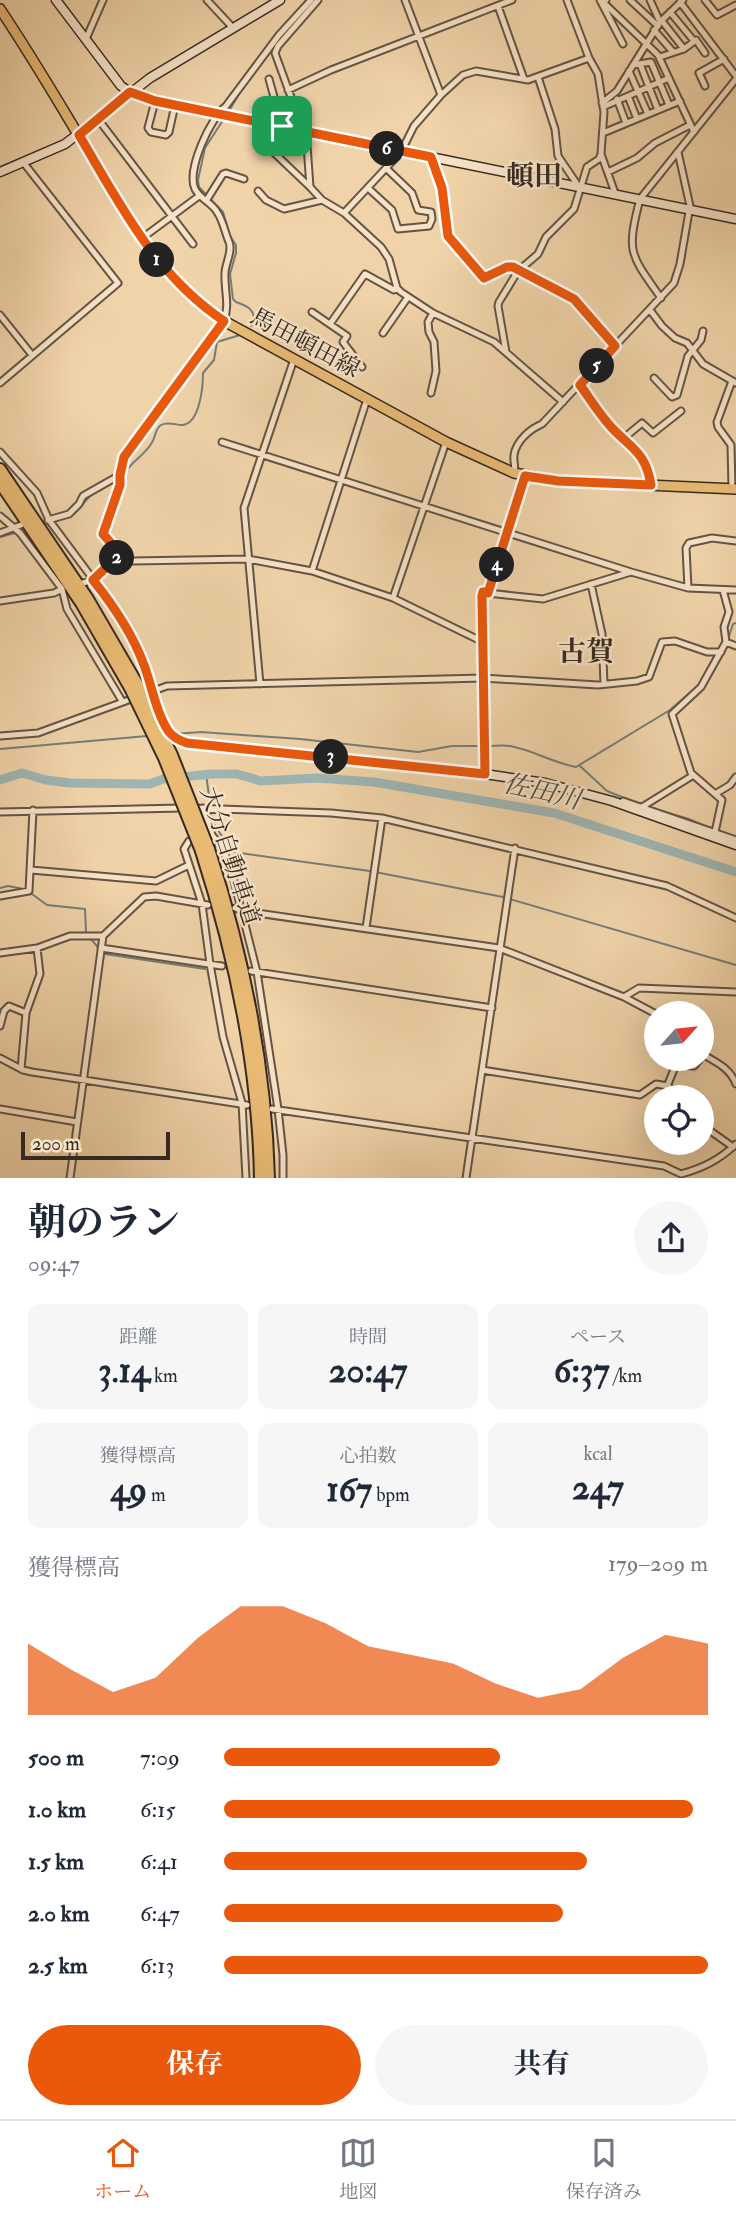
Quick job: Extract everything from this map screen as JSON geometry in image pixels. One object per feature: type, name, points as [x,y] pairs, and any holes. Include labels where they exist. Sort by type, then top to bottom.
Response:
[{"type":"highway","name":"大分自動車道","points":[[0,469],[89,599],[134,687],[205,850],[235,933],[254,1022],[264,1094],[269,1178]]},
{"type":"highway","name":"大分自動車道","points":[[0,483],[134,687]]},
{"type":"highway","name":"大分自動車道","points":[[205,850],[239,990],[255,1094],[260,1178]]},
{"type":"main road","name":"馬田頓田線","points":[[0,9],[141,239],[169,275],[206,309],[224,321],[446,442],[514,473],[558,481],[734,489]]},
{"type":"street","points":[[56,0],[121,86],[155,101],[736,219]]},
{"type":"street","points":[[86,39],[103,0]]},
{"type":"street","points":[[207,0],[233,28]]},
{"type":"street","points":[[0,172],[65,144],[130,92],[170,65],[280,0]]},
{"type":"street","points":[[118,556],[117,550],[103,534],[124,457],[224,321],[228,304],[225,272],[230,243],[223,231],[219,214],[207,198],[200,196],[193,182],[202,143],[279,35],[311,0]]},
{"type":"street","points":[[310,187],[304,131],[275,56],[276,50],[318,0]]},
{"type":"street","points":[[405,0],[441,95]]},
{"type":"street","points":[[289,90],[331,70],[512,0]]},
{"type":"street","points":[[506,352],[498,306],[518,271],[538,254],[545,237],[574,209],[587,167],[599,159],[601,154],[602,105],[598,74],[589,58],[568,0]]},
{"type":"street","points":[[650,0],[673,52]]},
{"type":"street","points":[[705,0],[717,15],[733,4]]},
{"type":"street","points":[[602,1],[623,44]]},
{"type":"street","points":[[602,1],[660,57],[694,132]]},
{"type":"street","points":[[636,2],[684,49]]},
{"type":"street","points":[[602,105],[634,67],[659,25],[679,2],[736,77],[640,199],[631,251],[636,263],[661,298]]},
{"type":"street","points":[[498,6],[524,79]]},
{"type":"street","points":[[670,12],[705,53]]},
{"type":"street","points":[[660,57],[684,49],[694,41]]},
{"type":"street","points":[[344,213],[401,152],[414,126],[441,95],[470,71],[524,79],[538,77],[589,58]]},
{"type":"street","points":[[705,86],[699,74],[724,59]]},
{"type":"street","points":[[634,67],[652,62],[669,105]]},
{"type":"street","points":[[634,67],[649,87],[658,110]]},
{"type":"street","points":[[634,67],[638,91],[648,114]]},
{"type":"street","points":[[538,77],[555,129],[558,156],[579,187]]},
{"type":"street","points":[[602,105],[669,78]]},
{"type":"street","points":[[269,79],[282,126]]},
{"type":"street","points":[[615,92],[626,123]]},
{"type":"street","points":[[628,96],[637,119]]},
{"type":"street","points":[[155,101],[148,128],[151,132],[166,135],[175,105]]},
{"type":"street","points":[[603,133],[680,101]]},
{"type":"street","points":[[98,119],[193,244]]},
{"type":"street","points":[[608,172],[637,158],[655,143],[690,125]]},
{"type":"street","points":[[270,149],[322,200],[344,213],[386,252],[397,288],[433,313],[488,339],[563,402]]},
{"type":"street","points":[[514,473],[514,455],[529,430],[542,424],[580,385],[661,298],[678,275],[689,210],[678,152]]},
{"type":"street","points":[[601,154],[615,193]]},
{"type":"street","points":[[431,157],[442,188],[448,236],[484,278],[507,267],[518,271],[580,304],[615,346]]},
{"type":"street","points":[[0,383],[118,283],[23,162]]},
{"type":"street","points":[[386,168],[412,193],[418,210],[430,212],[432,217]]},
{"type":"street","points":[[207,198],[223,174],[244,179]]},
{"type":"street","points":[[368,188],[392,210],[398,229],[427,227],[432,217]]},
{"type":"street","points":[[258,191],[266,200],[284,209],[322,200]]},
{"type":"street","points":[[141,239],[200,196]]},
{"type":"street","points":[[432,217],[446,216]]},
{"type":"street","points":[[330,324],[365,274],[394,290],[397,288]]},
{"type":"street","points":[[383,333],[408,297]]},
{"type":"street","points":[[650,310],[675,338],[687,343],[703,364],[734,382],[717,422],[731,445],[734,489]]},
{"type":"street","points":[[312,312],[347,336],[343,342],[362,367]]},
{"type":"street","points":[[431,393],[436,371],[434,342],[428,321],[433,313]]},
{"type":"street","points":[[0,315],[32,355]]},
{"type":"street","points":[[654,378],[672,397],[677,395],[688,356],[701,340],[703,331]]},
{"type":"street","points":[[260,684],[244,508],[294,359]]},
{"type":"street","points":[[580,385],[615,431],[641,455],[649,470],[651,485]]},
{"type":"street","points":[[312,571],[368,399]]},
{"type":"street","points":[[624,438],[642,423],[653,433],[681,411]]},
{"type":"street","points":[[222,442],[631,572],[688,588],[736,590]]},
{"type":"street","points":[[393,598],[446,442]]},
{"type":"street","points":[[0,452],[37,493],[49,521],[107,598],[143,660],[169,732],[179,740],[212,746],[485,774],[545,783],[607,799],[736,845]]},
{"type":"street","points":[[488,593],[525,476]]},
{"type":"street","points":[[49,521],[69,514],[83,496],[120,477]]},
{"type":"street","points":[[0,516],[18,529],[63,589],[67,609],[95,649],[122,701]]},
{"type":"street","points":[[0,533],[18,529]]},
{"type":"street","points":[[688,588],[686,548],[689,543],[712,538],[736,541]]},
{"type":"street","points":[[118,556],[139,562],[248,559],[312,571],[393,598],[483,642]]},
{"type":"street","points":[[83,583],[93,580],[118,556]]},
{"type":"street","points":[[485,774],[483,592],[543,599],[631,572]]},
{"type":"street","points":[[591,584],[602,634],[604,684]]},
{"type":"street","points":[[0,601],[54,593],[63,589]]},
{"type":"street","points":[[716,830],[722,800],[692,776],[672,714],[701,687],[726,642],[724,627],[729,612],[723,590]]},
{"type":"street","points":[[118,636],[127,631]]},
{"type":"street","points":[[0,736],[38,733],[167,686],[484,678],[604,684],[637,681],[649,677],[662,642],[675,642],[707,652],[721,652]]},
{"type":"street","points":[[726,642],[736,646]]},
{"type":"street","points":[[644,805],[692,776]]},
{"type":"street","points":[[715,794],[730,785],[736,777]]},
{"type":"street","points":[[607,799],[644,805],[736,839]]},
{"type":"street","points":[[203,808],[212,835],[226,855],[243,911],[283,1155],[283,1178]]},
{"type":"street","points":[[0,812],[203,808],[331,813],[382,818],[667,886],[736,918]]},
{"type":"street","points":[[0,895],[30,891],[33,810]]},
{"type":"street","points":[[366,928],[382,818]]},
{"type":"street","points":[[212,835],[190,841],[184,849],[205,904],[210,964],[223,1037],[245,1104],[246,1178]]},
{"type":"street","points":[[466,1178],[515,848]]},
{"type":"street","points":[[31,870],[156,881],[188,865]]},
{"type":"street","points":[[70,1178],[103,936],[144,897],[156,896],[205,904]]},
{"type":"street","points":[[235,908],[499,948],[624,997],[644,1008]]},
{"type":"street","points":[[0,953],[37,948],[70,936],[103,936]]},
{"type":"street","points":[[21,1069],[26,1013],[39,983],[37,948]]},
{"type":"street","points":[[101,948],[222,966]]},
{"type":"street","points":[[254,972],[492,1008]]},
{"type":"street","points":[[624,997],[639,988],[736,992]]},
{"type":"street","points":[[0,1026],[2,1010],[9,1006],[26,1013]]},
{"type":"street","points":[[0,1058],[21,1069],[245,1104]]},
{"type":"street","points":[[714,1062],[734,1077],[736,1084]]},
{"type":"street","points":[[482,1070],[640,1094],[644,1092]]},
{"type":"street","points":[[668,1084],[673,1071]]},
{"type":"street","points":[[0,1109],[76,1122]]},
{"type":"street","points":[[275,1109],[664,1166],[680,1176],[723,1157],[735,1147],[714,1133]]},
{"type":"waterway","points":[[289,28],[298,19]]},
{"type":"waterway","points":[[228,113],[243,87]]},
{"type":"waterway","points":[[225,117],[205,148],[198,180],[199,187],[223,212],[230,236],[236,245],[230,274],[233,299],[252,311],[255,323],[251,326]]},
{"type":"waterway","points":[[123,476],[148,449],[161,425],[182,425],[193,418],[199,404],[203,373],[214,360],[217,342],[240,335]]},
{"type":"waterway","points":[[96,492],[118,480]]},
{"type":"waterway","points":[[45,525],[74,514],[91,495]]},
{"type":"waterway","points":[[0,537],[15,533]]},
{"type":"waterway","points":[[729,636],[733,624],[736,623]]},
{"type":"waterway","points":[[487,746],[518,748],[576,767],[670,710],[701,683]]},
{"type":"waterway","points":[[174,734],[201,732],[300,739],[418,752],[452,746],[482,746]]},
{"type":"waterway","points":[[0,749],[147,736]]},
{"type":"waterway","points":[[580,766],[607,791],[639,804]]},
{"type":"waterway","name":"佐田川","points":[[0,780],[22,773],[70,783],[150,784],[163,779],[237,774],[261,781],[317,778],[374,782],[554,813],[736,872]]},
{"type":"waterway","points":[[206,774],[209,796]]},
{"type":"waterway","points":[[648,807],[712,829]]},
{"type":"waterway","points":[[210,813],[215,826],[233,852],[370,871],[503,897],[736,965]]},
{"type":"waterway","points":[[0,888],[8,886],[24,889]]},
{"type":"waterway","points":[[32,894],[47,905],[85,909],[86,932]]},
{"type":"waterway","points":[[89,937],[98,947]]},
{"type":"waterway","points":[[105,954],[205,969]]},
{"type":"district","name":"頓田","points":[[534,176]]},
{"type":"district","name":"古賀","points":[[586,652]]},
{"type":"route","points":[[130,92],[155,101],[282,126],[431,157],[442,188],[448,236],[484,278],[495,271],[513,267],[574,299],[615,346],[580,385],[615,431],[641,455],[649,470],[651,485],[558,481],[525,476],[488,593],[483,592],[482,596],[485,774],[194,744],[179,740],[169,732],[143,660],[107,598],[93,580],[118,556],[117,550],[103,534],[120,485],[124,457],[224,321],[206,309],[169,275],[141,239],[79,135],[130,92]]}]
